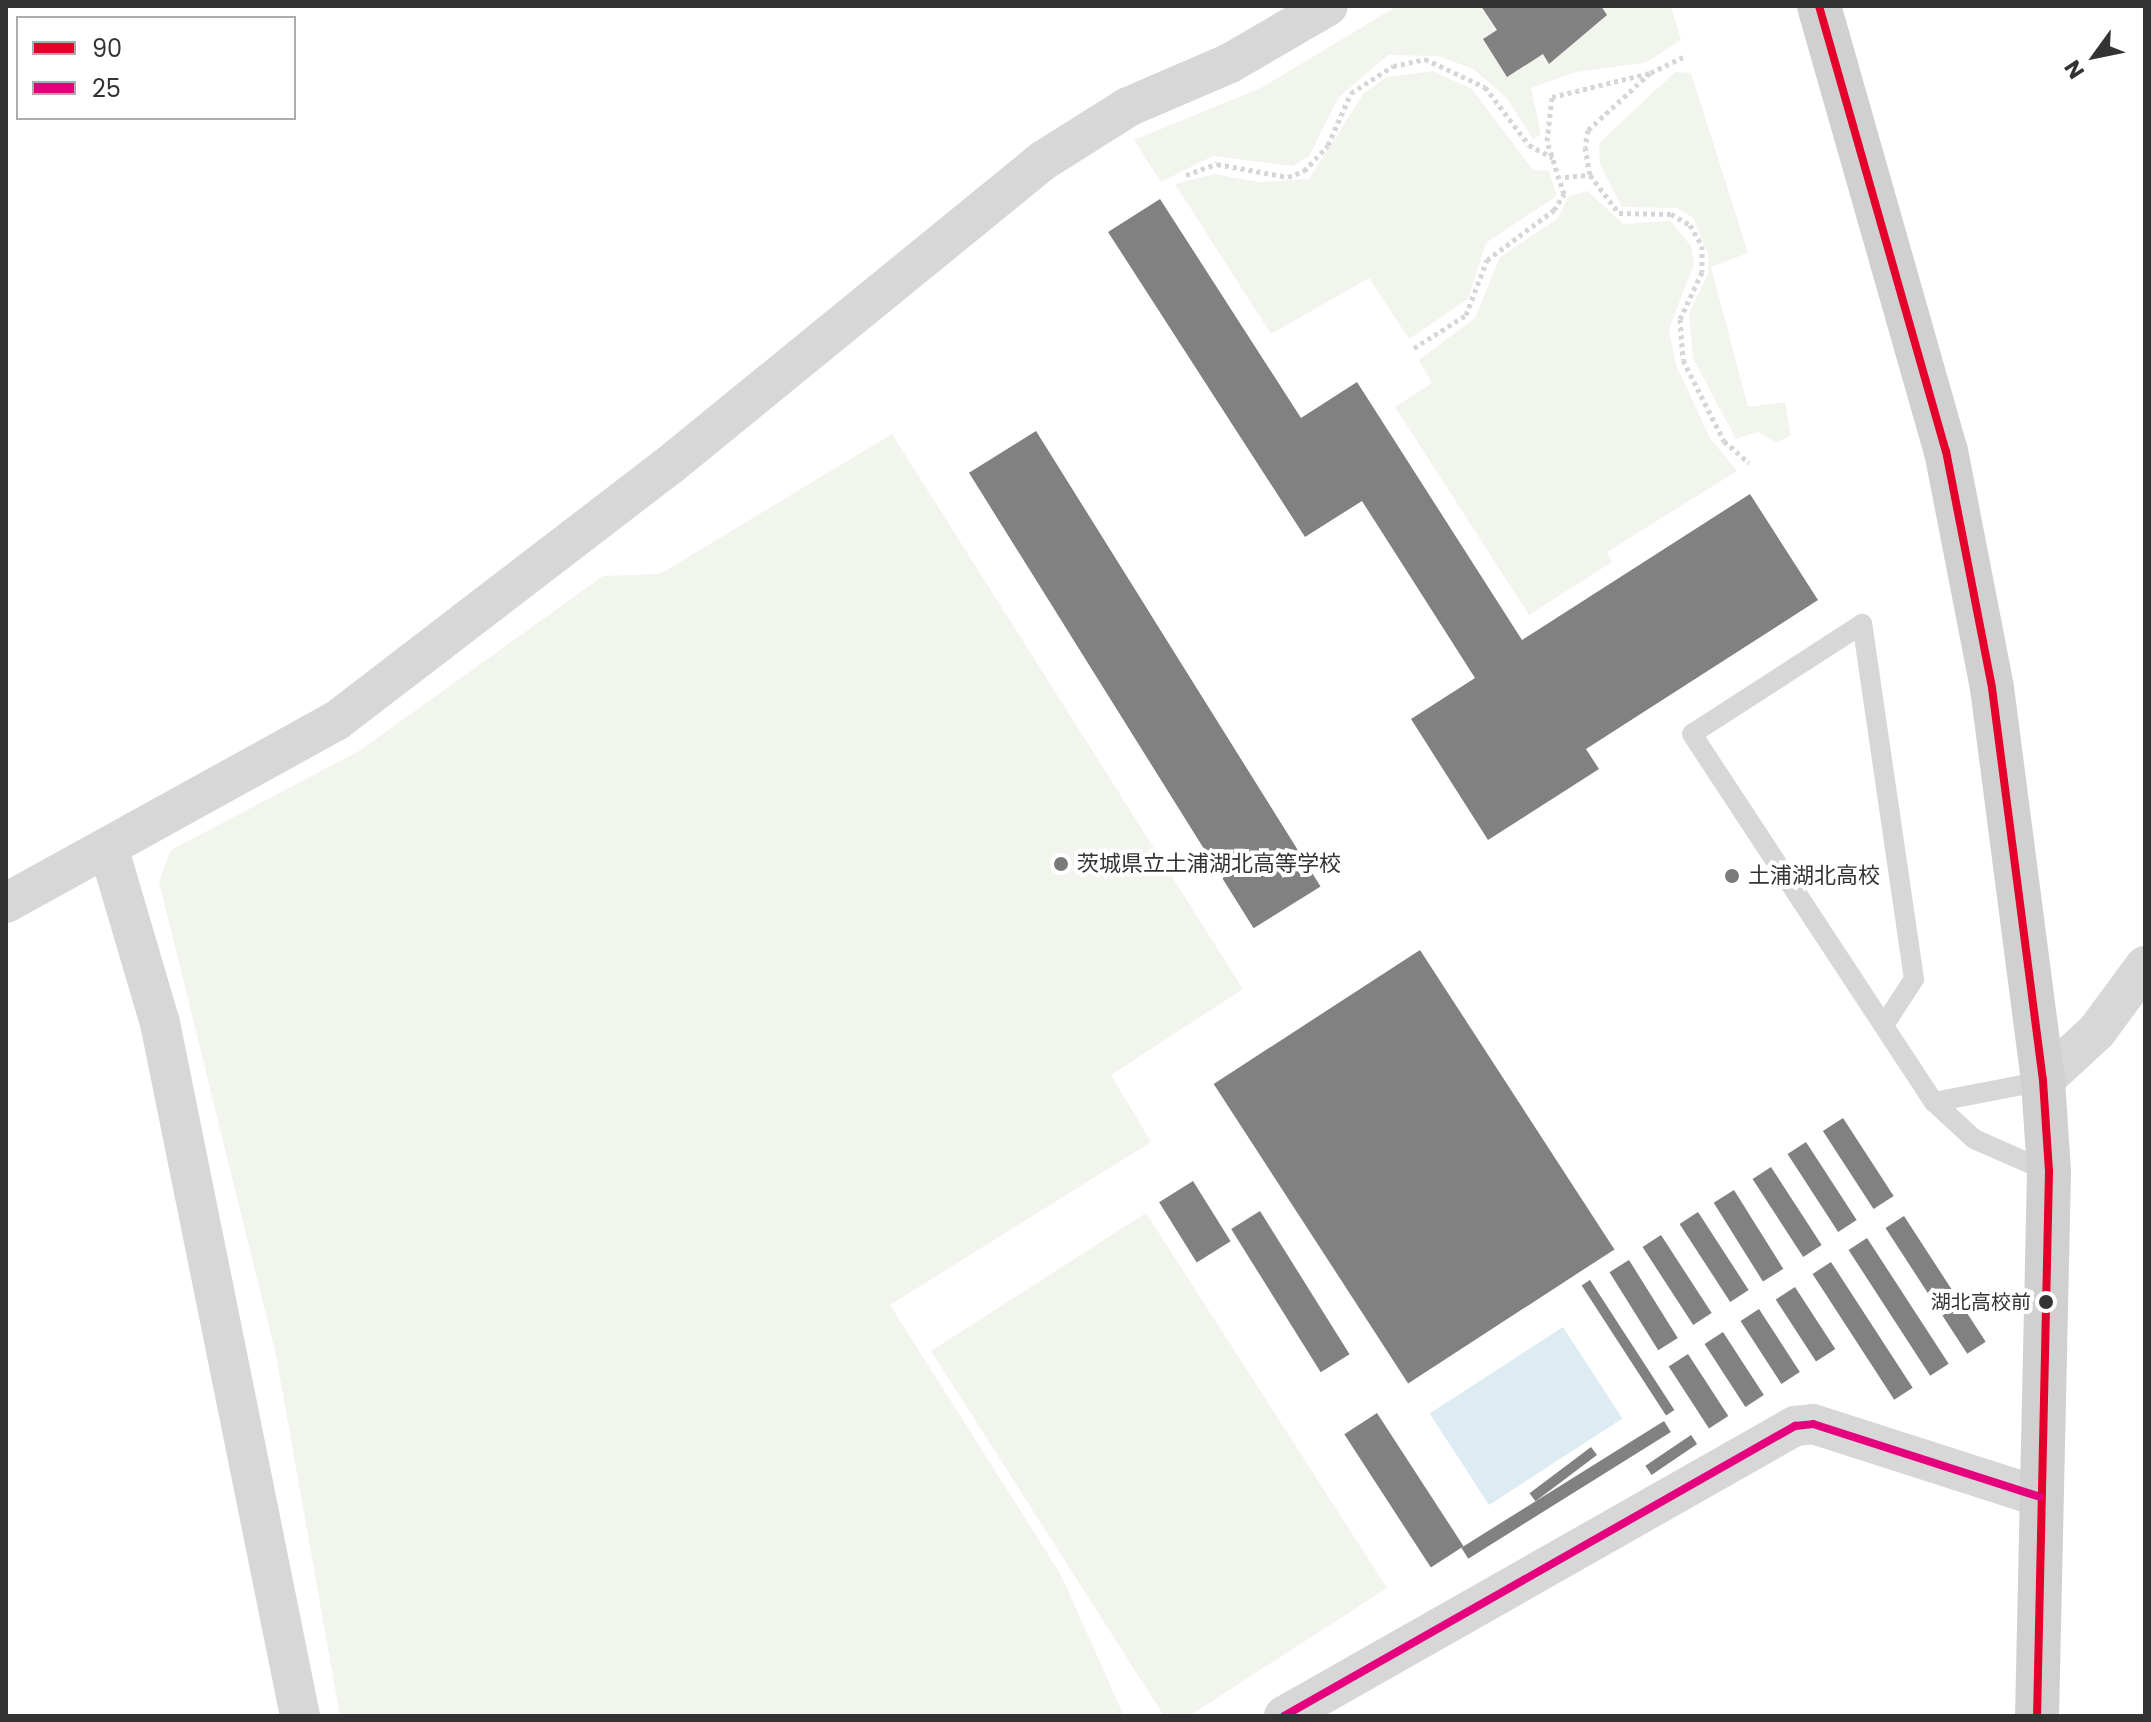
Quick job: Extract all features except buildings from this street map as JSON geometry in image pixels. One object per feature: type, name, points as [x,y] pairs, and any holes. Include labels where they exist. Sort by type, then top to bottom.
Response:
[{"type":"main road","points":[[1819,6],[1949,466],[1992,688],[2043,1081],[2049,1172],[2037,1716]]},
{"type":"street","points":[[6,903],[109,850],[336,721],[671,464],[1044,160],[1128,107],[1230,63],[1328,6]]},
{"type":"street","points":[[109,850],[160,1023],[300,1716]]},
{"type":"street","points":[[2043,1081],[2097,1031],[2145,966]]},
{"type":"street","points":[[1284,1716],[1795,1426],[1813,1424],[2040,1497]]},
{"type":"lane","points":[[1884,1025],[1914,979],[1862,624],[1692,734],[1934,1102],[1974,1139],[2049,1172]]},
{"type":"lane","points":[[1934,1102],[2043,1081]]},
{"type":"path","points":[[1553,158],[1552,97],[1650,73],[1683,57]]},
{"type":"path","points":[[1186,175],[1217,164],[1288,177],[1304,171],[1328,145],[1351,93],[1393,66],[1425,59],[1485,87],[1529,145],[1553,158],[1565,177]]},
{"type":"path","points":[[1650,73],[1588,130],[1590,175],[1619,213],[1671,214],[1690,225],[1702,246],[1702,272],[1680,319],[1683,360],[1724,441],[1749,463]]},
{"type":"path","points":[[1565,177],[1590,175]]},
{"type":"path","points":[[1414,348],[1466,315],[1487,260],[1554,210],[1565,177]]},
{"type":"shaded area","points":[[1397,6],[1671,6],[1681,40],[1645,63],[1576,72],[1531,88],[1541,135],[1533,139],[1505,96],[1473,69],[1438,56],[1388,55],[1339,97],[1309,156],[1293,166],[1213,156],[1161,182],[1134,140],[1263,87]]},
{"type":"shaded area","points":[[1433,71],[1472,89],[1533,170],[1549,171],[1557,196],[1486,243],[1468,299],[1409,339],[1369,278],[1271,334],[1175,184],[1214,174],[1258,182],[1309,179],[1364,93],[1387,77]]},
{"type":"shaded area","points":[[1675,72],[1691,73],[1748,253],[1711,267],[1748,407],[1785,402],[1791,435],[1777,443],[1758,432],[1736,439],[1693,358],[1689,313],[1708,274],[1708,253],[1693,218],[1677,208],[1622,207],[1600,164],[1599,143]]},
{"type":"shaded area","points":[[1587,191],[1624,224],[1670,221],[1691,246],[1694,264],[1669,329],[1676,365],[1710,438],[1737,471],[1607,552],[1612,562],[1529,615],[1395,407],[1432,383],[1419,360],[1475,318],[1500,257],[1557,219],[1569,196]]},
{"type":"shaded area","points":[[892,434],[1243,989],[1111,1075],[1151,1142],[890,1305],[1061,1575],[1124,1716],[340,1716],[276,1355],[159,882],[171,850],[359,751],[603,576],[660,574]]},
{"type":"shaded area","points":[[1146,1213],[1387,1588],[1189,1716],[1164,1716],[931,1351]]},
{"type":"shaded area","points":[[1563,1327],[1622,1418],[1489,1505],[1430,1414]]},
{"type":"transit line","name":"90","points":[[1819,6],[1946,451],[1992,688],[2043,1081],[2049,1172],[2037,1716]]},
{"type":"transit line","name":"25","points":[[1284,1716],[1795,1426],[1813,1424],[2040,1497]]},
{"type":"place","name":"茨城県立土浦湖北高等学校","points":[[1061,864]]},
{"type":"place","name":"土浦湖北高校","points":[[1732,876]]},
{"type":"place","name":"湖北高校前","points":[[2046,1302]]}]
